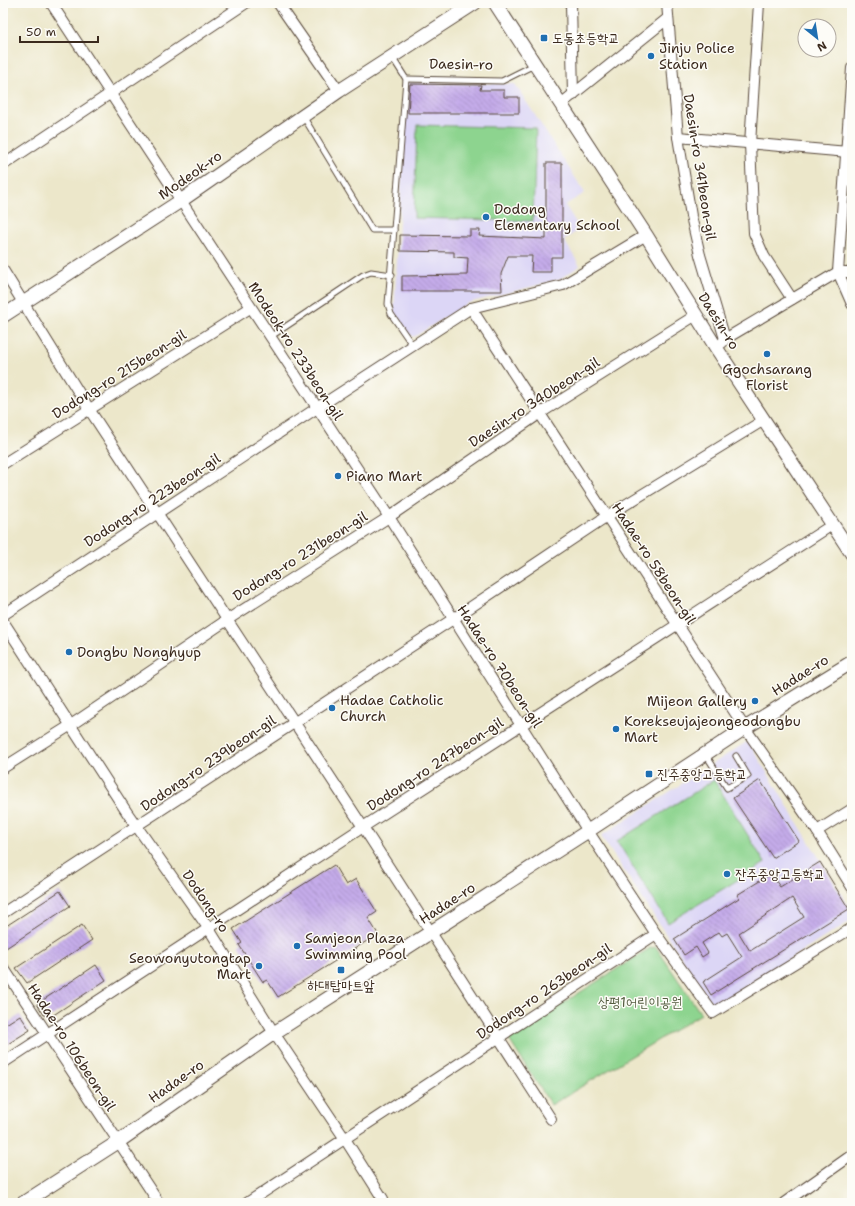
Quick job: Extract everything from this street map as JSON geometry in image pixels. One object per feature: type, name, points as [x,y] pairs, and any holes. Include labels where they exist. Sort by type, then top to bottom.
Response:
[{"type":"street","name":"Modeok-ro 233beon-gil","points":[[51,3],[110,94],[182,200],[250,308],[389,517]]},
{"type":"street","points":[[3,165],[246,3]]},
{"type":"street","points":[[278,3],[339,91]]},
{"type":"street","name":"Modeok-ro","points":[[3,316],[182,200],[339,91],[475,3]]},
{"type":"street","name":"Daesin-ro","points":[[495,3],[646,235],[717,349],[852,554]]},
{"type":"street","points":[[571,3],[573,95]]},
{"type":"street","name":"Daesin-ro 341beon-gil","points":[[667,3],[667,19],[678,137],[690,216],[725,339]]},
{"type":"street","points":[[759,3],[750,144],[754,233],[764,256],[792,299]]},
{"type":"street","points":[[561,104],[667,19]]},
{"type":"street","points":[[852,68],[848,152],[838,272],[852,304]]},
{"type":"street","points":[[678,137],[848,152]]},
{"type":"street","name":"Dodong-ro 223beon-gil","points":[[3,615],[471,308],[563,285],[646,235]]},
{"type":"street","points":[[3,270],[89,409],[158,512],[227,620]]},
{"type":"street","points":[[717,349],[725,339],[838,272],[852,272]]},
{"type":"street","name":"Dodong-ro 215beon-gil","points":[[3,464],[250,308]]},
{"type":"street","name":"Hadae-ro 58beon-gil","points":[[471,308],[745,728],[817,831],[852,887]]},
{"type":"street","name":"Daesin-ro 340beon-gil","points":[[389,517],[539,414],[696,315]]},
{"type":"street","name":"Dodong-ro 239beon-gil","points":[[3,913],[137,827],[607,516],[764,420]]},
{"type":"street","name":"Hadae-ro 70beon-gil","points":[[389,517],[588,831]]},
{"type":"street","name":"Dodong-ro 231beon-gil","points":[[3,768],[71,725],[227,620],[389,517]]},
{"type":"street","name":"Dodong-ro 247beon-gil","points":[[3,1063],[363,827],[832,525]]},
{"type":"street","name":"Dodong-ro 231beon-gil","points":[[227,620],[262,672]]},
{"type":"street","name":"Dodong-ro","points":[[3,621],[137,827],[209,929],[274,1033],[383,1199]]},
{"type":"street","name":"Hadae-ro","points":[[23,1203],[118,1142],[274,1033],[745,728],[852,662]]},
{"type":"street","name":"Dodong-ro 239beon-gil","points":[[262,672],[363,827]]},
{"type":"street","points":[[817,831],[852,809]]},
{"type":"street","name":"Dodong-ro 247beon-gil","points":[[363,827],[552,1118]]},
{"type":"street","points":[[588,831],[656,934],[712,1013],[852,928]]},
{"type":"street","name":"Dodong-ro 263beon-gil","points":[[247,1203],[656,934]]},
{"type":"street","name":"Hadae-ro 106beon-gil","points":[[3,967],[159,1203]]},
{"type":"street","points":[[784,1203],[852,1155]]},
{"type":"lane","points":[[392,56],[406,79],[392,274],[388,304],[392,314],[413,346]]},
{"type":"lane","name":"Daesin-ro","points":[[406,79],[502,81],[535,64]]},
{"type":"lane","points":[[302,116],[372,230],[394,230]]},
{"type":"lane","points":[[270,337],[363,275],[371,272],[392,274]]},
{"type":"lane","points":[[705,754],[727,788],[748,776],[736,756]]},
{"type":"shaded area","name":"Dodong Elementary School","points":[[407,82],[515,84],[585,193],[565,205],[580,229],[564,240],[580,266],[558,280],[468,303],[414,337],[408,334],[394,312]]},
{"type":"shaded area","name":"잔주중앙고등학교","points":[[748,741],[852,912],[852,920],[714,1007],[601,836]]},
{"type":"green space","points":[[417,125],[536,128],[533,221],[414,218]]},
{"type":"green space","points":[[714,780],[765,863],[668,923],[617,841]]},
{"type":"green space","name":"상평1어린이공원","points":[[656,947],[701,1014],[551,1105],[508,1038],[650,948]]},
{"type":"building","points":[[410,84],[481,85],[480,90],[504,90],[504,97],[519,97],[519,113],[408,113]]},
{"type":"building","points":[[546,163],[562,163],[562,257],[551,257],[551,272],[531,272],[532,256],[508,256],[501,274],[502,291],[402,291],[402,276],[467,275],[468,258],[454,257],[454,252],[400,251],[400,235],[470,236],[470,230],[480,230],[479,236],[546,239]]},
{"type":"building","points":[[760,780],[799,841],[773,858],[733,798]]},
{"type":"building","points":[[820,862],[849,909],[711,995],[703,982],[742,957],[727,933],[722,936],[719,932],[702,943],[708,953],[702,957],[696,947],[684,955],[674,939],[739,898],[737,895],[771,874],[780,887]],"holes":[[[792,898],[804,917],[750,951],[739,933]]]},
{"type":"building","points":[[334,865],[346,885],[356,879],[377,912],[368,918],[378,934],[278,997],[267,980],[263,982],[239,945],[242,943],[233,929]]},
{"type":"building","points":[[60,891],[70,906],[3,950],[3,928]]},
{"type":"building","points":[[82,925],[92,940],[27,983],[16,968]]},
{"type":"building","points":[[96,965],[106,980],[52,1016],[44,1015],[37,1004]]},
{"type":"building","points":[[20,1015],[30,1030],[3,1047],[3,1026]]},
{"type":"place","name":"도동초등학교","points":[[544,38]]},
{"type":"place","name":"Jinju Police Station","points":[[651,56]]},
{"type":"place","name":"Dodong Elementary School","points":[[486,217]]},
{"type":"place","name":"Ggochsarang Florist","points":[[767,354]]},
{"type":"place","name":"Piano Mart","points":[[338,476]]},
{"type":"place","name":"Dongbu Nonghyup","points":[[69,652]]},
{"type":"place","name":"Mijeon Gallery","points":[[755,701]]},
{"type":"place","name":"Hadae Catholic Church","points":[[332,708]]},
{"type":"place","name":"Korekseujajeongeodongbu Mart","points":[[616,729]]},
{"type":"place","name":"진주중앙고등학교","points":[[649,774]]},
{"type":"place","name":"잔주중앙고등학교","points":[[727,874]]},
{"type":"place","name":"Samjeon Plaza Swimming Pool","points":[[297,946]]},
{"type":"place","name":"Seowonyutongtap Mart","points":[[259,966]]},
{"type":"place","name":"하대탑마트앞","points":[[341,970]]}]
